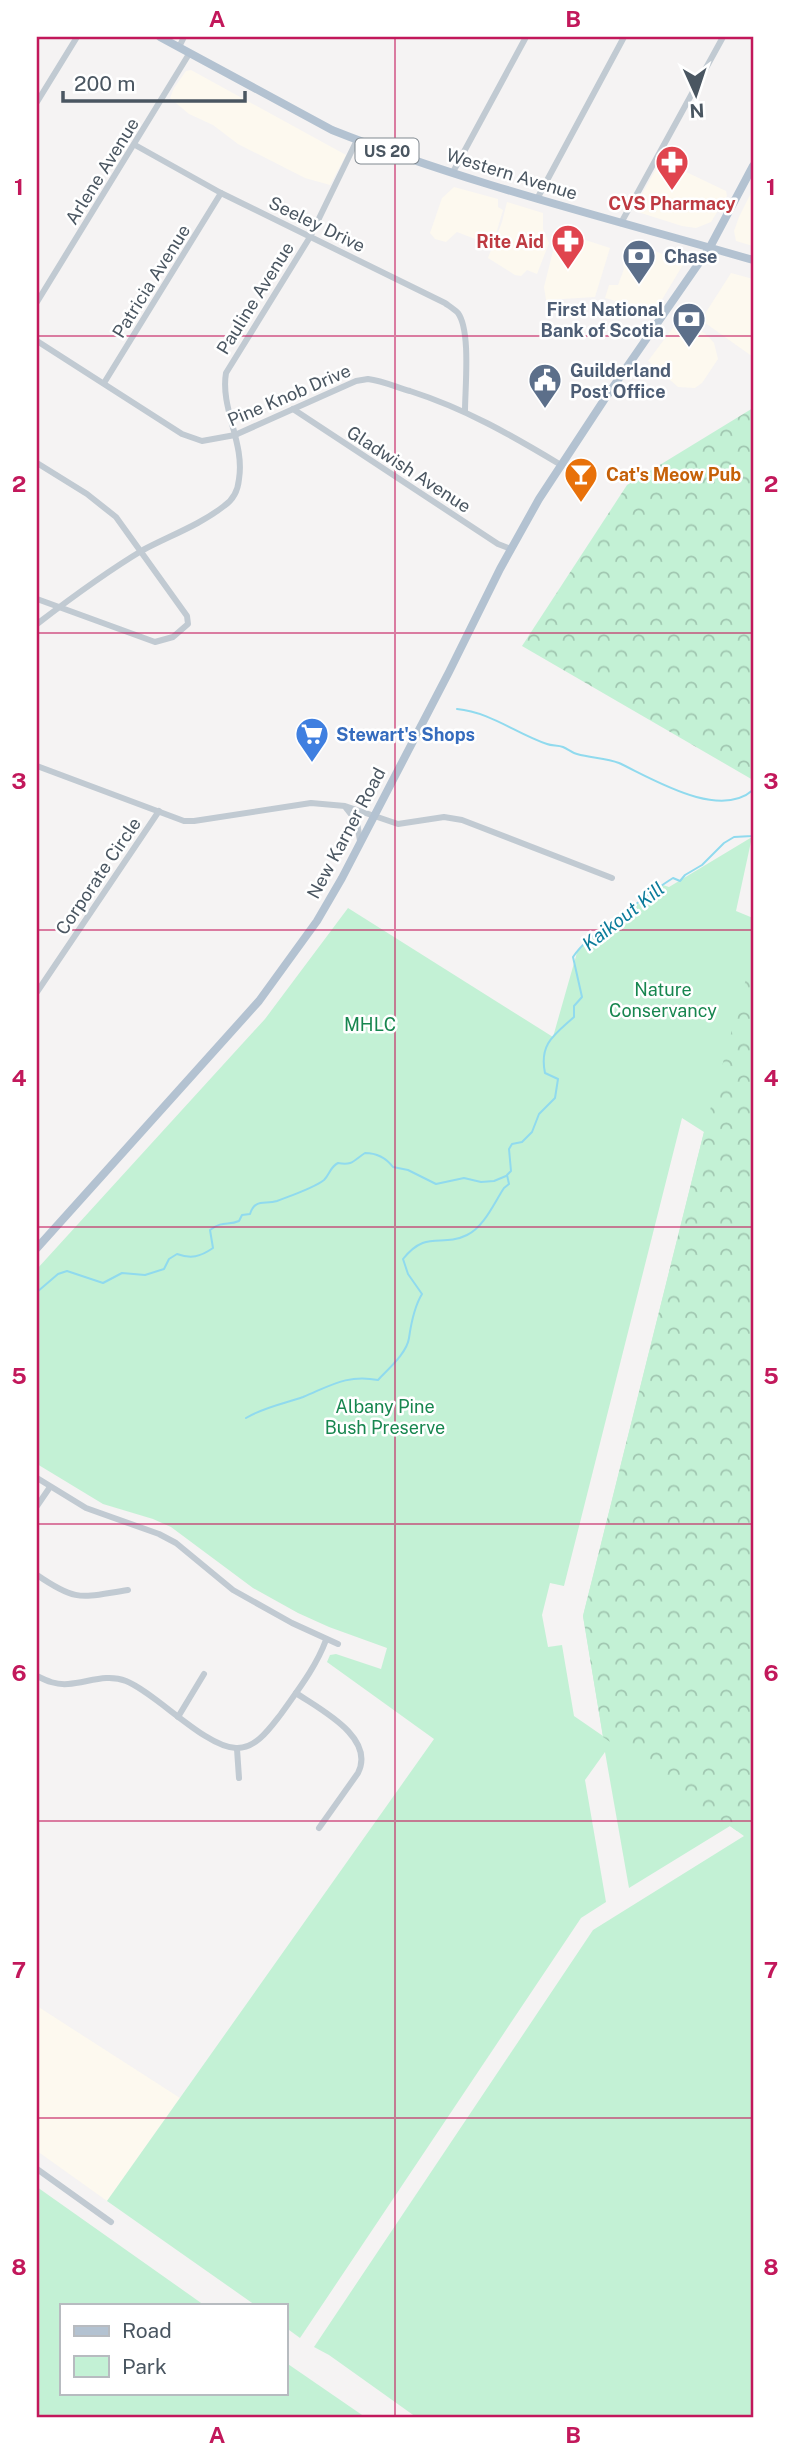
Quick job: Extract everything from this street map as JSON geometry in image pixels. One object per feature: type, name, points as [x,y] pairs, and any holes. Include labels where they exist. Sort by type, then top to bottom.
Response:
[{"type":"main road","name":"Western Avenue","points":[[164,38],[332,130],[357,140],[537,199],[753,260]]},
{"type":"main road","name":"New Karner Road","points":[[37,1248],[259,1001],[322,912],[511,549],[561,465],[710,247],[753,166]]},
{"type":"street","points":[[37,102],[78,37]]},
{"type":"street","points":[[179,47],[184,37]]},
{"type":"street","points":[[453,172],[526,37]]},
{"type":"street","points":[[537,199],[624,37]]},
{"type":"street","points":[[621,223],[723,37]]},
{"type":"street","name":"Arlene Avenue","points":[[37,302],[189,54]]},
{"type":"street","name":"Pauline Avenue","points":[[37,624],[141,552],[217,510],[233,497],[240,475],[224,385],[226,373],[310,237],[357,140]]},
{"type":"street","name":"Seeley Drive","points":[[135,145],[220,193],[445,303],[459,316],[463,327],[465,411]]},
{"type":"street","name":"Patricia Avenue","points":[[104,383],[220,193]]},
{"type":"street","name":"Pine Knob Drive","points":[[37,341],[194,439],[209,440],[235,435],[356,381],[368,379],[465,411],[561,465]]},
{"type":"street","name":"Gladwish Avenue","points":[[293,409],[464,523],[511,549]]},
{"type":"street","points":[[37,463],[116,517],[188,621],[187,626],[173,637],[155,642],[37,599]]},
{"type":"street","name":"Corporate Circle","points":[[37,766],[184,821],[298,804],[326,803],[345,806],[398,824],[444,817],[463,820],[612,878]]},
{"type":"street","points":[[345,806],[357,822],[359,844]]},
{"type":"street","name":"Corporate Circle","points":[[37,992],[159,811]]},
{"type":"street","points":[[37,1478],[105,1517],[141,1527],[167,1539],[233,1590],[338,1644]]},
{"type":"street","points":[[37,1507],[50,1487]]},
{"type":"street","points":[[37,1575],[63,1593],[78,1597],[128,1590]]},
{"type":"street","points":[[37,1676],[50,1682],[67,1684],[100,1678],[124,1680],[213,1740],[237,1749],[253,1744],[268,1732],[316,1663],[326,1640]]},
{"type":"street","points":[[178,1717],[204,1674]]},
{"type":"street","points":[[296,1693],[353,1734],[361,1753],[358,1773],[319,1828]]},
{"type":"street","points":[[237,1749],[239,1778]]},
{"type":"street","points":[[37,2169],[111,2222]]},
{"type":"shaded area","points":[[191,70],[346,155],[330,185],[305,178],[238,144],[213,125],[189,114],[170,98],[186,71]]},
{"type":"shaded area","points":[[661,160],[726,191],[727,196],[711,222],[696,228],[638,212],[642,194]]},
{"type":"shaded area","points":[[454,187],[498,199],[498,207],[503,210],[496,234],[488,233],[483,242],[457,232],[446,242],[435,239],[430,233],[442,198]]},
{"type":"shaded area","points":[[753,189],[753,246],[736,241],[734,231]]},
{"type":"shaded area","points":[[507,202],[543,213],[543,229],[549,243],[537,274],[527,270],[521,276],[515,275],[488,258]]},
{"type":"shaded area","points":[[558,231],[610,248],[595,297],[546,300],[544,287]]},
{"type":"shaded area","points":[[633,242],[684,263],[660,303],[652,311],[605,298],[609,285],[618,285]]},
{"type":"shaded area","points":[[731,273],[753,279],[753,357],[701,320]]},
{"type":"shaded area","name":"First National Bank of Scotia","points":[[681,317],[708,336],[714,343],[718,359],[702,383],[695,388],[678,387],[648,361]]},
{"type":"shaded area","points":[[37,2006],[180,2098],[107,2201],[37,2151]]},
{"type":"green space","points":[[753,408],[753,780],[522,646],[627,485]]},
{"type":"green space","name":"Albany Pine Bush Preserve","points":[[752,837],[736,911],[753,918],[753,2417],[416,2417],[314,2347],[593,1930],[744,1836],[730,1826],[629,1888],[605,1752],[585,1780],[606,1902],[581,1918],[300,2338],[287,2328],[287,2304],[254,2304],[107,2201],[434,1739],[327,1662],[330,1655],[336,1654],[381,1669],[387,1648],[298,1613],[253,1588],[171,1527],[103,1504],[37,1464],[37,1269],[265,1019],[348,908],[553,1037],[578,949],[663,885],[669,887]],"holes":[[[682,1118],[704,1132],[583,1616],[603,1736],[574,1716],[562,1645],[548,1647],[542,1615],[550,1583],[564,1586]]]},
{"type":"green space","points":[[753,953],[753,1828],[737,1831],[603,1737],[583,1616],[704,1132]]},
{"type":"green space","points":[[37,2187],[203,2304],[60,2304],[60,2394],[287,2394],[287,2363],[365,2417],[37,2417]]},
{"type":"waterway","points":[[457,709],[481,714],[549,745],[619,763],[686,794],[722,801],[739,798],[753,790]]},
{"type":"waterway","name":"Kaikout Kill","points":[[246,1418],[339,1382],[378,1380],[396,1360],[408,1344],[415,1310],[422,1294],[408,1274],[403,1259],[419,1244],[458,1239],[479,1226],[509,1184],[509,1149],[512,1144],[522,1142],[532,1132],[539,1114],[555,1098],[558,1079],[545,1073],[544,1055],[550,1041],[574,1017],[574,1006],[582,997],[573,957],[594,935],[652,892],[673,878],[680,881],[702,865],[724,843],[734,837],[752,836],[753,830]]},
{"type":"waterway","points":[[37,1292],[58,1274],[67,1271],[103,1283],[122,1273],[145,1275],[164,1269],[169,1259],[177,1254],[191,1257],[204,1253],[213,1248],[210,1230],[222,1224],[239,1221],[242,1215],[250,1214],[258,1204],[277,1201],[302,1192],[324,1180],[338,1163],[350,1163],[365,1153],[377,1155],[393,1167],[408,1170],[436,1184],[464,1178],[481,1182],[494,1181],[506,1176]]},
{"type":"place","name":"CVS Pharmacy","points":[[672,192]]},
{"type":"place","name":"Rite Aid","points":[[568,271]]},
{"type":"place","name":"Chase","points":[[639,286]]},
{"type":"place","name":"First National Bank of Scotia","points":[[689,349]]},
{"type":"place","name":"Guilderland Post Office","points":[[545,410]]},
{"type":"place","name":"Cat's Meow Pub","points":[[581,504]]},
{"type":"place","name":"Stewart's Shops","points":[[312,764]]},
{"type":"park label","name":"Nature Conservancy","points":[[663,999]]},
{"type":"park label","name":"MHLC","points":[[370,1024]]}]
